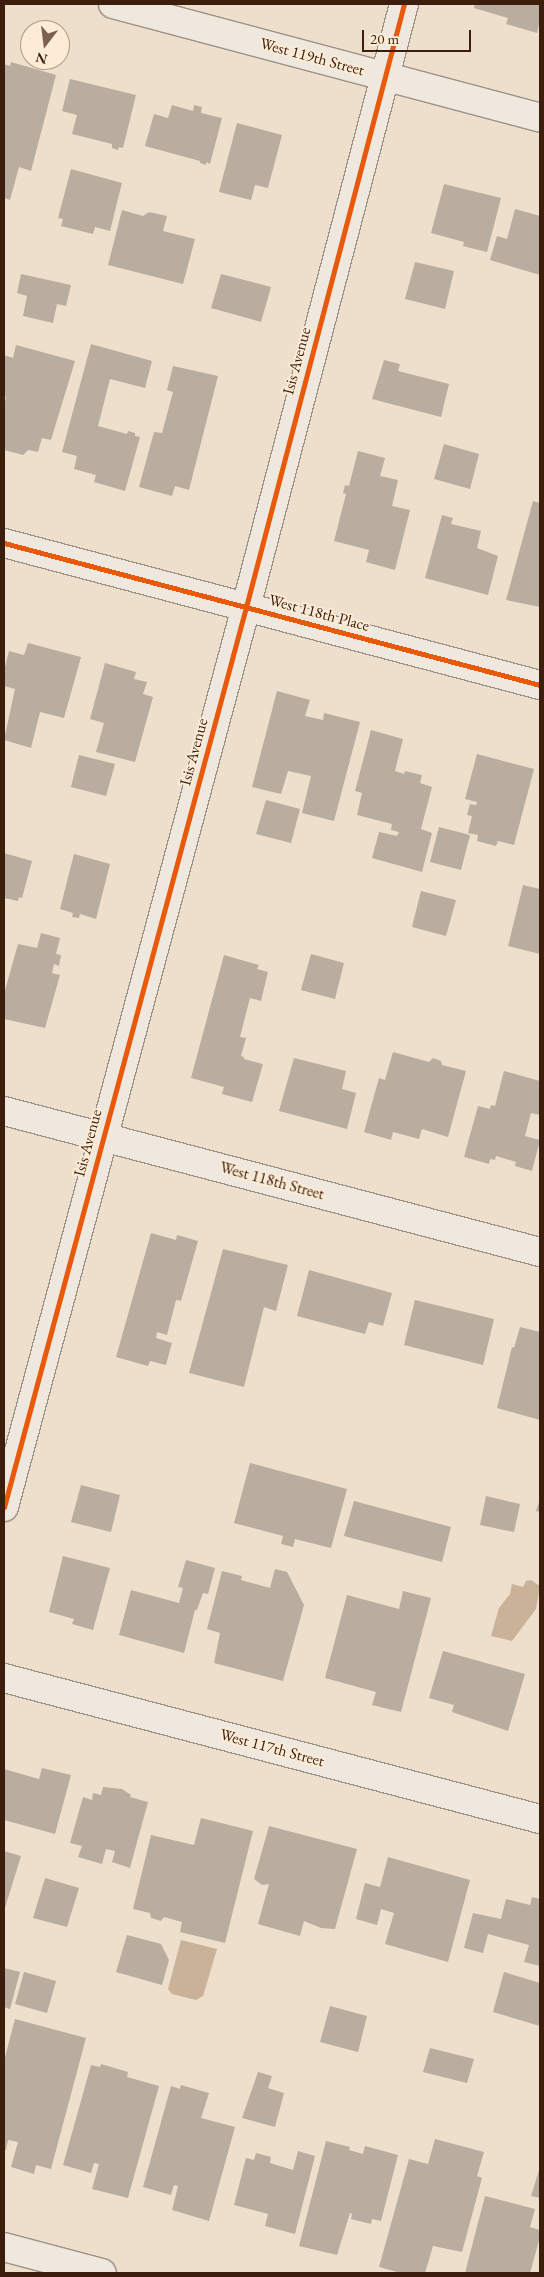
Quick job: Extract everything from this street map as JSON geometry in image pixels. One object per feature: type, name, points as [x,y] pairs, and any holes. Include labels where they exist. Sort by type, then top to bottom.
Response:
[{"type":"street","name":"West 119th Street","points":[[113,4],[540,118]]},
{"type":"street","name":"Isis Avenue","points":[[4,1506],[102,1135],[246,607],[404,4]]},
{"type":"street","name":"West 118th Place","points":[[4,543],[540,685]]},
{"type":"street","name":"West 118th Street","points":[[4,1110],[540,1252]]},
{"type":"street","name":"West 117th Street","points":[[4,1678],[540,1819]]},
{"type":"street","points":[[4,2247],[102,2273]]},
{"type":"shaded area","points":[[531,1580],[540,1586],[536,1609],[512,1641],[491,1636],[499,1608],[510,1594],[512,1584],[523,1587],[526,1581]]},
{"type":"shaded area","points":[[181,1940],[217,1949],[203,1996],[196,2000],[172,1994],[168,1989]]},
{"type":"building","points":[[475,4],[540,4],[540,20],[537,33],[506,24],[508,18],[474,8]]},
{"type":"building","points":[[11,62],[20,65],[20,70],[39,70],[56,75],[31,171],[19,167],[10,200],[4,198],[4,64],[10,66]]},
{"type":"building","points":[[70,79],[136,95],[123,148],[119,147],[118,150],[112,148],[112,144],[72,134],[77,115],[62,111]]},
{"type":"building","points":[[172,105],[193,111],[194,105],[202,107],[201,113],[222,118],[210,164],[206,162],[206,165],[200,163],[200,161],[145,146],[154,114],[168,118]]},
{"type":"building","points":[[237,123],[282,135],[268,188],[255,185],[251,200],[219,192]]},
{"type":"building","points":[[71,169],[122,183],[110,231],[95,227],[93,234],[61,226],[63,219],[58,218]]},
{"type":"building","points":[[444,184],[501,198],[487,252],[463,246],[464,242],[431,233]]},
{"type":"building","points":[[515,209],[540,216],[540,275],[490,260],[497,236],[507,239]]},
{"type":"building","points":[[122,210],[143,216],[149,212],[167,216],[163,231],[195,239],[183,284],[108,265]]},
{"type":"building","points":[[415,262],[454,271],[445,309],[405,299]]},
{"type":"building","points":[[21,274],[71,285],[66,306],[57,304],[53,323],[23,316],[27,296],[17,293]]},
{"type":"building","points":[[221,274],[271,287],[261,322],[211,308]]},
{"type":"building","points":[[91,344],[152,361],[145,388],[110,379],[98,426],[127,434],[128,431],[140,437],[125,491],[94,482],[96,475],[74,469],[77,456],[62,452]]},
{"type":"building","points":[[16,345],[75,361],[51,440],[42,438],[38,452],[28,450],[23,455],[4,450],[4,406],[6,397],[4,396],[4,355],[13,358]]},
{"type":"building","points":[[384,360],[400,364],[398,371],[449,384],[441,417],[372,399]]},
{"type":"building","points":[[173,366],[218,376],[189,490],[175,486],[172,496],[139,487],[154,432],[162,433],[173,392],[167,390]]},
{"type":"building","points":[[444,444],[479,454],[470,489],[434,479]]},
{"type":"building","points":[[358,451],[385,458],[380,476],[398,480],[392,506],[410,510],[395,570],[366,562],[369,550],[334,541],[346,494],[343,493],[345,485],[349,486]]},
{"type":"building","points":[[533,501],[540,503],[540,607],[506,600]]},
{"type":"building","points":[[442,515],[453,518],[451,524],[481,531],[477,548],[498,556],[488,595],[425,578]]},
{"type":"building","points":[[28,643],[81,657],[64,718],[40,712],[31,748],[4,740],[15,689],[4,686],[4,671],[9,651],[24,655]]},
{"type":"building","points":[[105,663],[136,672],[134,679],[147,682],[143,694],[153,697],[135,762],[96,752],[104,723],[90,719]]},
{"type":"building","points":[[277,691],[310,700],[305,716],[323,720],[324,713],[360,722],[334,821],[302,813],[311,776],[288,771],[281,794],[252,787]]},
{"type":"building","points":[[371,730],[403,739],[395,771],[404,774],[405,771],[422,775],[420,783],[432,787],[421,829],[432,833],[422,872],[372,858],[379,832],[397,836],[399,832],[391,830],[392,824],[357,815],[362,793],[355,791]]},
{"type":"building","points":[[477,754],[534,769],[514,845],[498,841],[496,846],[477,841],[478,835],[468,833],[472,816],[467,815],[470,804],[476,805],[477,802],[465,799]]},
{"type":"building","points":[[79,755],[115,764],[106,796],[71,787]]},
{"type":"building","points":[[266,800],[300,809],[291,843],[256,834]]},
{"type":"building","points":[[439,827],[470,835],[461,870],[430,862]]},
{"type":"building","points":[[4,853],[32,861],[22,898],[19,897],[18,901],[4,898]]},
{"type":"building","points":[[74,854],[110,864],[96,919],[80,914],[79,918],[72,917],[73,913],[60,909]]},
{"type":"building","points":[[523,885],[540,889],[540,954],[508,946]]},
{"type":"building","points":[[421,891],[456,900],[446,936],[412,927]]},
{"type":"building","points":[[41,933],[60,938],[56,954],[61,955],[59,966],[54,964],[52,973],[60,975],[45,1028],[4,1019],[4,994],[18,944],[37,948]]},
{"type":"building","points":[[311,954],[344,963],[335,999],[301,990]]},
{"type":"building","points":[[224,955],[259,965],[257,969],[268,972],[261,1001],[250,998],[240,1037],[246,1038],[241,1056],[244,1059],[263,1064],[252,1102],[222,1094],[224,1087],[191,1078]]},
{"type":"building","points":[[393,1052],[429,1062],[433,1058],[441,1061],[442,1065],[466,1071],[448,1137],[422,1129],[419,1139],[393,1132],[391,1140],[364,1132],[379,1078],[385,1080]]},
{"type":"building","points":[[294,1058],[346,1071],[342,1089],[356,1093],[347,1129],[279,1111]]},
{"type":"building","points":[[504,1071],[540,1081],[540,1115],[531,1113],[525,1136],[540,1140],[532,1171],[515,1166],[516,1162],[496,1156],[495,1160],[490,1159],[489,1164],[464,1157],[478,1106],[490,1109],[491,1105],[495,1106]]},
{"type":"building","points":[[151,1233],[176,1240],[177,1235],[198,1241],[181,1301],[176,1300],[167,1335],[157,1332],[156,1338],[172,1343],[166,1365],[150,1361],[148,1366],[116,1357]]},
{"type":"building","points":[[223,1249],[288,1265],[276,1311],[264,1307],[244,1387],[189,1373]]},
{"type":"building","points":[[309,1270],[392,1293],[383,1326],[369,1322],[365,1334],[297,1316]]},
{"type":"building","points":[[415,1300],[494,1319],[483,1365],[404,1345]]},
{"type":"building","points":[[520,1327],[540,1332],[540,1420],[497,1408],[512,1347],[514,1348]]},
{"type":"building","points":[[250,1463],[347,1489],[331,1548],[295,1539],[293,1547],[281,1544],[283,1536],[234,1523]]},
{"type":"building","points":[[81,1485],[120,1495],[111,1532],[71,1522]]},
{"type":"building","points":[[486,1496],[520,1504],[514,1532],[480,1525]]},
{"type":"building","points":[[540,1499],[540,1512],[536,1511]]},
{"type":"building","points":[[354,1501],[451,1527],[442,1562],[344,1536]]},
{"type":"building","points":[[63,1556],[110,1568],[93,1630],[72,1624],[74,1619],[49,1612]]},
{"type":"building","points":[[186,1560],[215,1568],[208,1594],[203,1593],[197,1610],[195,1610],[184,1653],[119,1635],[131,1590],[179,1603],[183,1588],[178,1587]]},
{"type":"building","points":[[275,1569],[287,1572],[304,1605],[283,1681],[214,1663],[220,1633],[207,1629],[222,1571],[242,1576],[241,1580],[270,1588]]},
{"type":"building","points":[[403,1591],[431,1598],[401,1712],[372,1705],[376,1692],[325,1678],[347,1595],[399,1609]]},
{"type":"building","points":[[443,1651],[525,1674],[508,1731],[452,1712],[454,1705],[429,1698]]},
{"type":"building","points":[[42,1768],[71,1775],[55,1834],[4,1820],[4,1769],[39,1779]]},
{"type":"building","points":[[103,1787],[122,1789],[131,1795],[130,1797],[148,1802],[130,1868],[112,1862],[115,1851],[106,1849],[102,1864],[78,1857],[82,1846],[70,1843],[83,1797],[92,1800],[93,1793],[101,1795]]},
{"type":"building","points":[[201,1818],[253,1831],[225,1943],[180,1932],[182,1922],[164,1917],[161,1921],[151,1918],[150,1913],[133,1909],[151,1835],[194,1845]]},
{"type":"building","points":[[269,1826],[357,1849],[335,1929],[321,1928],[304,1921],[300,1936],[258,1924],[269,1884],[262,1885],[254,1879]]},
{"type":"building","points":[[4,1851],[21,1856],[4,1911]]},
{"type":"building","points":[[388,1857],[470,1880],[448,1962],[385,1944],[394,1913],[381,1909],[377,1925],[356,1919],[365,1883],[380,1887]]},
{"type":"building","points":[[45,1878],[79,1888],[67,1927],[33,1918]]},
{"type":"building","points":[[532,1897],[540,1899],[540,1966],[524,1962],[529,1945],[488,1934],[483,1953],[464,1948],[473,1913],[501,1919],[506,1899],[530,1905]]},
{"type":"building","points":[[127,1935],[161,1944],[169,1960],[162,1985],[116,1972]]},
{"type":"building","points":[[4,1968],[20,1972],[10,2009],[4,2007]]},
{"type":"building","points":[[24,1972],[56,1981],[47,2013],[15,2004]]},
{"type":"building","points":[[504,1972],[540,1983],[540,2026],[493,2012]]},
{"type":"building","points":[[330,2006],[367,2016],[358,2052],[320,2042]]},
{"type":"building","points":[[15,2019],[86,2038],[51,2169],[36,2165],[34,2174],[11,2167],[18,2142],[8,2140],[6,2150],[4,2150],[4,2061]]},
{"type":"building","points":[[430,2048],[474,2059],[467,2083],[423,2072]]},
{"type":"building","points":[[101,2064],[128,2072],[127,2077],[159,2086],[128,2198],[92,2189],[99,2164],[94,2163],[91,2173],[63,2165],[91,2065],[100,2067]]},
{"type":"building","points":[[258,2072],[272,2076],[268,2088],[284,2093],[275,2127],[242,2118]]},
{"type":"building","points":[[181,2085],[209,2093],[201,2118],[235,2127],[209,2221],[172,2210],[178,2186],[174,2185],[171,2195],[143,2187],[171,2086],[180,2089]]},
{"type":"building","points":[[435,2139],[484,2152],[477,2176],[482,2178],[462,2252],[433,2246],[425,2273],[401,2273],[379,2267],[409,2159],[428,2164]]},
{"type":"building","points":[[326,2141],[350,2147],[349,2150],[363,2154],[365,2146],[398,2155],[381,2221],[372,2219],[371,2224],[351,2219],[352,2214],[350,2213],[337,2255],[299,2246]]},
{"type":"building","points":[[298,2151],[315,2156],[295,2234],[265,2226],[268,2214],[234,2205],[246,2158],[254,2160],[256,2153],[271,2157],[270,2163],[293,2170]]},
{"type":"building","points":[[540,2167],[540,2198],[531,2196]]},
{"type":"building","points":[[485,2196],[535,2209],[530,2227],[540,2230],[540,2237],[530,2273],[465,2273]]},
{"type":"cycle path","points":[[4,1507],[246,607],[404,4]]},
{"type":"cycle path","points":[[4,543],[540,685]]}]
